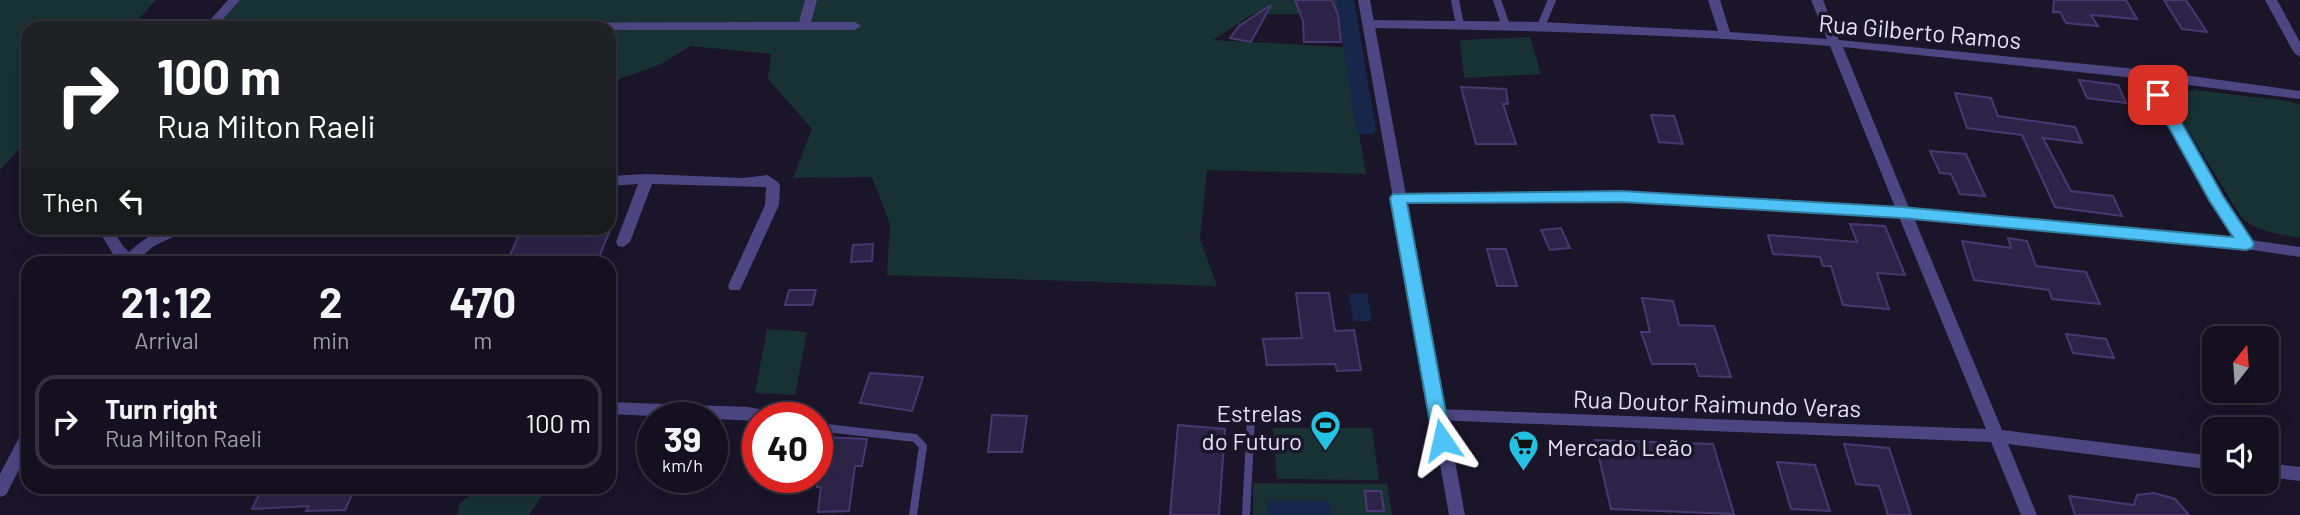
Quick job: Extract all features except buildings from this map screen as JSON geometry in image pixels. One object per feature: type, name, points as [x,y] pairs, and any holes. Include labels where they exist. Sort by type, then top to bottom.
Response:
[{"type":"street","points":[[215,21],[234,0]]},
{"type":"street","points":[[804,26],[811,0]]},
{"type":"street","points":[[1364,0],[1457,515]]},
{"type":"street","points":[[1714,0],[1727,36]]},
{"type":"street","points":[[1817,0],[2029,515]]},
{"type":"street","points":[[2271,0],[2300,53]]},
{"type":"street","name":"Rua Gilberto Ramos","points":[[1368,24],[1541,26],[1727,36],[2147,74],[2300,95]]},
{"type":"street","points":[[616,27],[855,26]]},
{"type":"street","points":[[2147,74],[2217,200],[2246,244]]},
{"type":"street","points":[[616,181],[647,179],[743,183],[767,180],[773,185],[772,205],[735,286]]},
{"type":"street","points":[[623,242],[647,179]]},
{"type":"street","points":[[1398,198],[1622,197],[1902,212],[2246,244],[2300,252]]},
{"type":"street","points":[[108,235],[124,256]]},
{"type":"street","points":[[134,256],[149,242],[164,235]]},
{"type":"street","points":[[616,408],[742,412]]},
{"type":"street","name":"Rua Doutor Raimundo Veras","points":[[1438,415],[1995,436],[2202,462]]},
{"type":"street","points":[[0,490],[21,450]]},
{"type":"street","points":[[2279,472],[2300,474]]},
{"type":"lane","points":[[1455,0],[1460,25]]},
{"type":"lane","points":[[1497,0],[1506,26]]},
{"type":"lane","points":[[1541,26],[1552,0]]},
{"type":"lane","points":[[1246,515],[1251,418]]},
{"type":"lane","points":[[833,429],[915,438],[923,446],[913,515]]},
{"type":"green space","points":[[0,0],[156,0],[137,21],[21,21],[21,147],[0,170]]},
{"type":"green space","points":[[235,0],[1340,0],[1343,14],[1253,14],[1213,40],[1359,48],[1375,132],[1359,133],[1366,174],[1207,170],[1200,239],[1217,286],[887,275],[890,224],[872,177],[793,178],[812,129],[768,79],[771,54],[691,46],[661,64],[616,80],[616,21],[218,21]]},
{"type":"green space","points":[[1530,37],[1541,74],[1464,78],[1460,40]]},
{"type":"green space","points":[[2194,90],[2288,101],[2300,105],[2300,238],[2261,229],[2241,217],[2172,104],[2177,94]]},
{"type":"green space","points":[[767,329],[807,332],[795,395],[755,393]]},
{"type":"green space","name":"Estrelas do Futuro","points":[[1273,428],[1372,428],[1379,480],[1277,479]]},
{"type":"green space","points":[[1253,483],[1387,484],[1392,515],[1253,515]]},
{"type":"green space","points":[[472,494],[542,494],[529,515],[457,515],[460,503]]},
{"type":"water","points":[[1367,293],[1372,321],[1353,321],[1349,294]]},
{"type":"water","points":[[1267,500],[1330,501],[1332,515],[1268,515]]},
{"type":"waterway","points":[[1345,0],[1366,129]]},
{"type":"place","name":"Estrelas do Futuro","points":[[1325,453]]},
{"type":"place","name":"Mercado Leão","points":[[1524,473]]},
{"type":"route","points":[[1442,440],[1398,198],[1622,197],[1902,212],[2246,244],[2217,200],[2158,95]]}]
